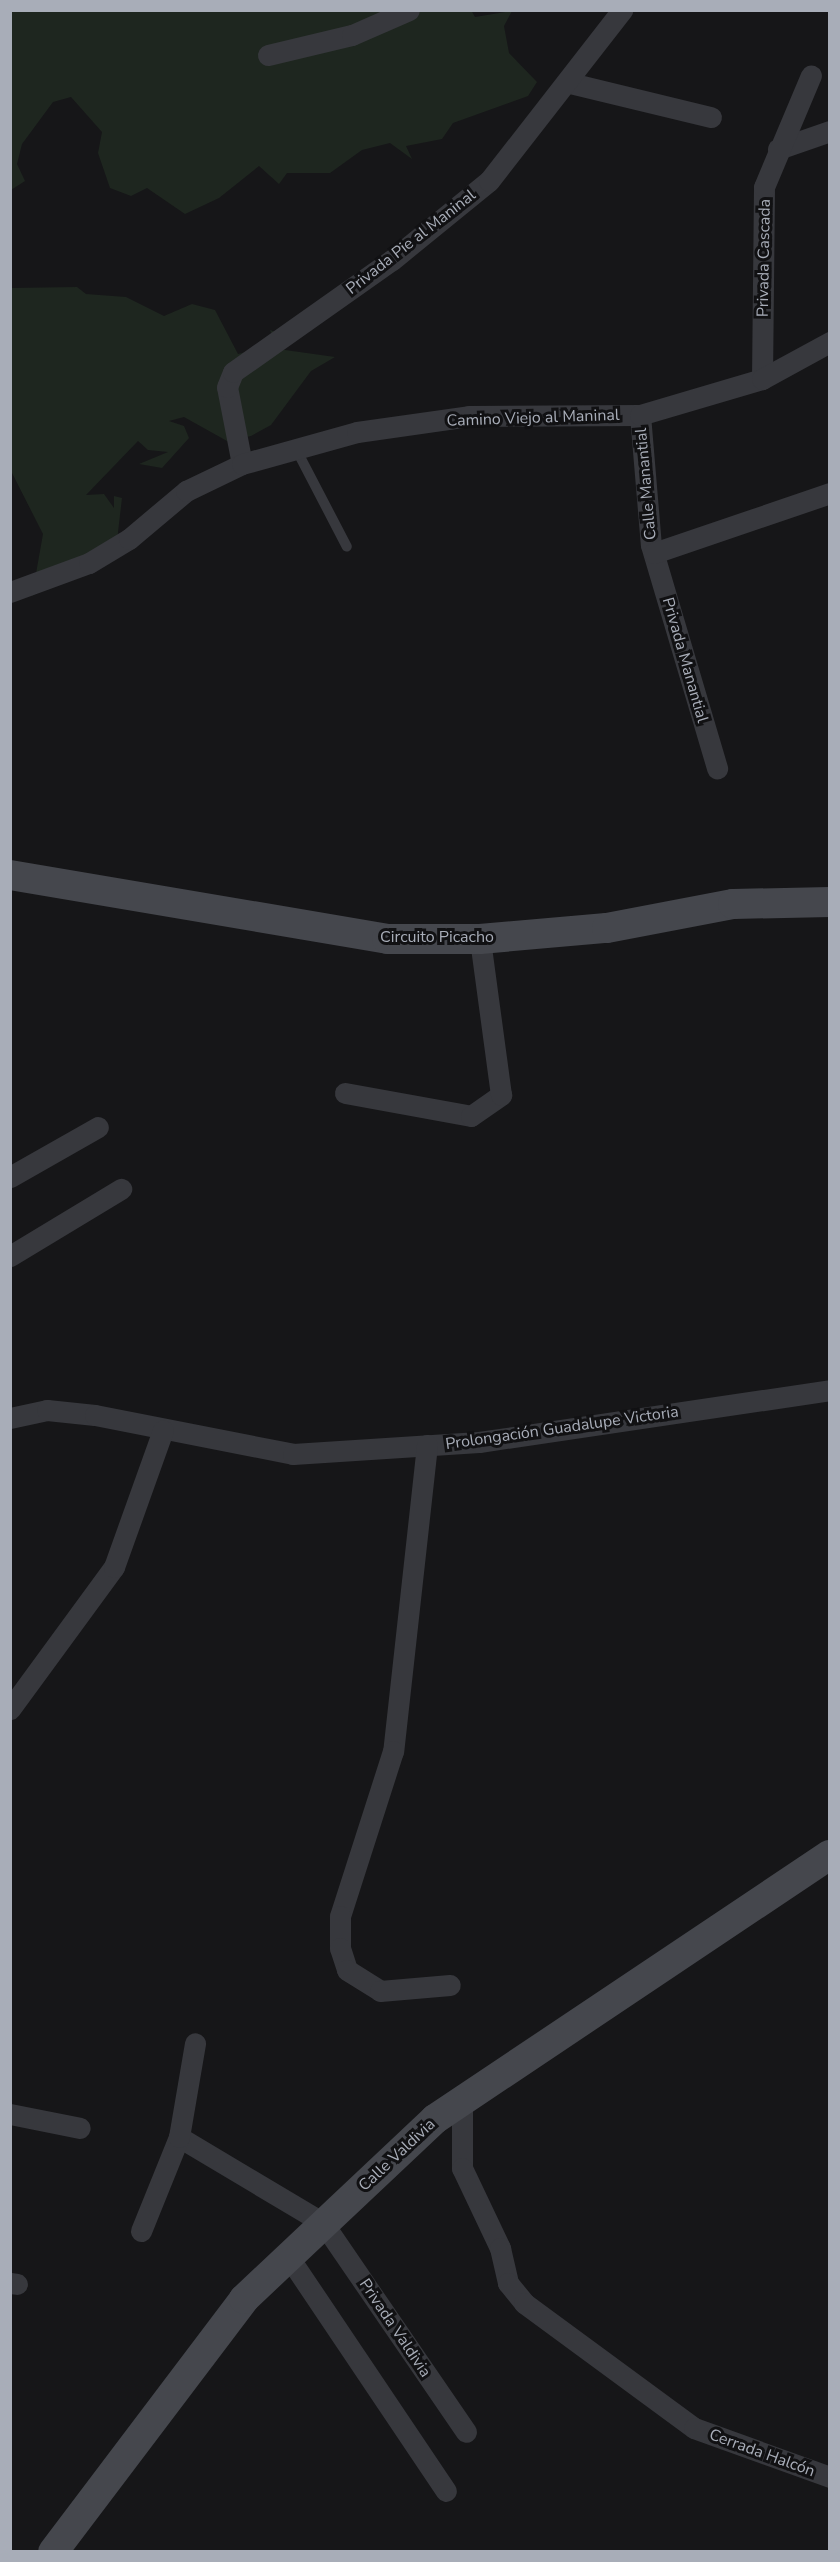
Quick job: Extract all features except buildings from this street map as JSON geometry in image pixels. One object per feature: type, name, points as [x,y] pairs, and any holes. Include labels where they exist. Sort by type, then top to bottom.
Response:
[{"type":"street","points":[[268,55],[352,35],[409,10]]},
{"type":"street","name":"Privada Pie al Maninal","points":[[242,464],[227,387],[233,372],[392,260],[489,182],[570,83],[622,10]]},
{"type":"street","name":"Privada Cascada","points":[[762,379],[764,187],[811,75]]},
{"type":"street","points":[[570,83],[711,117]]},
{"type":"street","points":[[778,149],[830,131]]},
{"type":"street","name":"Camino Viejo al Maninal","points":[[10,592],[89,563],[129,539],[186,490],[242,464],[357,432],[469,416],[640,415],[762,379],[830,342]]},
{"type":"street","name":"Calle Manantial","points":[[640,415],[654,553]]},
{"type":"street","points":[[654,553],[830,493]]},
{"type":"street","name":"Privada Manantial","points":[[654,553],[717,768]]},
{"type":"street","name":"Circuito Picacho","points":[[10,875],[387,939],[480,939],[607,928],[733,904],[830,902]]},
{"type":"street","points":[[345,1093],[471,1116],[501,1095],[480,939]]},
{"type":"street","points":[[10,1177],[98,1127]]},
{"type":"street","points":[[10,1256],[121,1189]]},
{"type":"street","name":"Prolongación Guadalupe Victoria","points":[[10,1418],[47,1410],[293,1454],[427,1445],[830,1390]]},
{"type":"street","points":[[10,1709],[114,1567],[163,1430]]},
{"type":"street","points":[[427,1445],[393,1751],[340,1916],[340,1948],[347,1970],[380,1991],[450,1985]]},
{"type":"street","name":"Calle Valdivia","points":[[53,2552],[244,2299],[323,2223],[462,2100],[830,1855]]},
{"type":"street","points":[[141,2231],[179,2137],[195,2043]]},
{"type":"street","name":"Cerrada Halcón","points":[[462,2100],[462,2168],[500,2248],[508,2283],[524,2303],[694,2428],[830,2477]]},
{"type":"street","points":[[10,2114],[80,2128]]},
{"type":"street","points":[[179,2137],[323,2223]]},
{"type":"street","name":"Privada Valdivia","points":[[323,2223],[466,2432]]},
{"type":"street","points":[[288,2256],[446,2491]]},
{"type":"lane","points":[[296,449],[347,547]]},
{"type":"shaded area","points":[[471,10],[475,17],[512,11],[504,26],[509,53],[537,82],[528,96],[453,123],[442,139],[406,146],[412,159],[390,143],[362,150],[330,173],[287,173],[279,184],[259,166],[219,198],[185,214],[147,188],[131,196],[110,188],[98,153],[102,132],[71,97],[53,102],[22,144],[17,164],[25,181],[11,190],[11,11]]},
{"type":"shaded area","points":[[77,287],[86,294],[126,297],[164,316],[192,304],[215,310],[238,354],[275,344],[270,330],[281,334],[278,349],[335,357],[311,371],[271,425],[251,436],[227,441],[184,417],[169,421],[184,426],[189,438],[162,468],[139,464],[168,452],[148,450],[138,441],[86,495],[104,494],[114,508],[114,496],[122,498],[117,541],[32,596],[43,534],[11,471],[11,288]]}]
